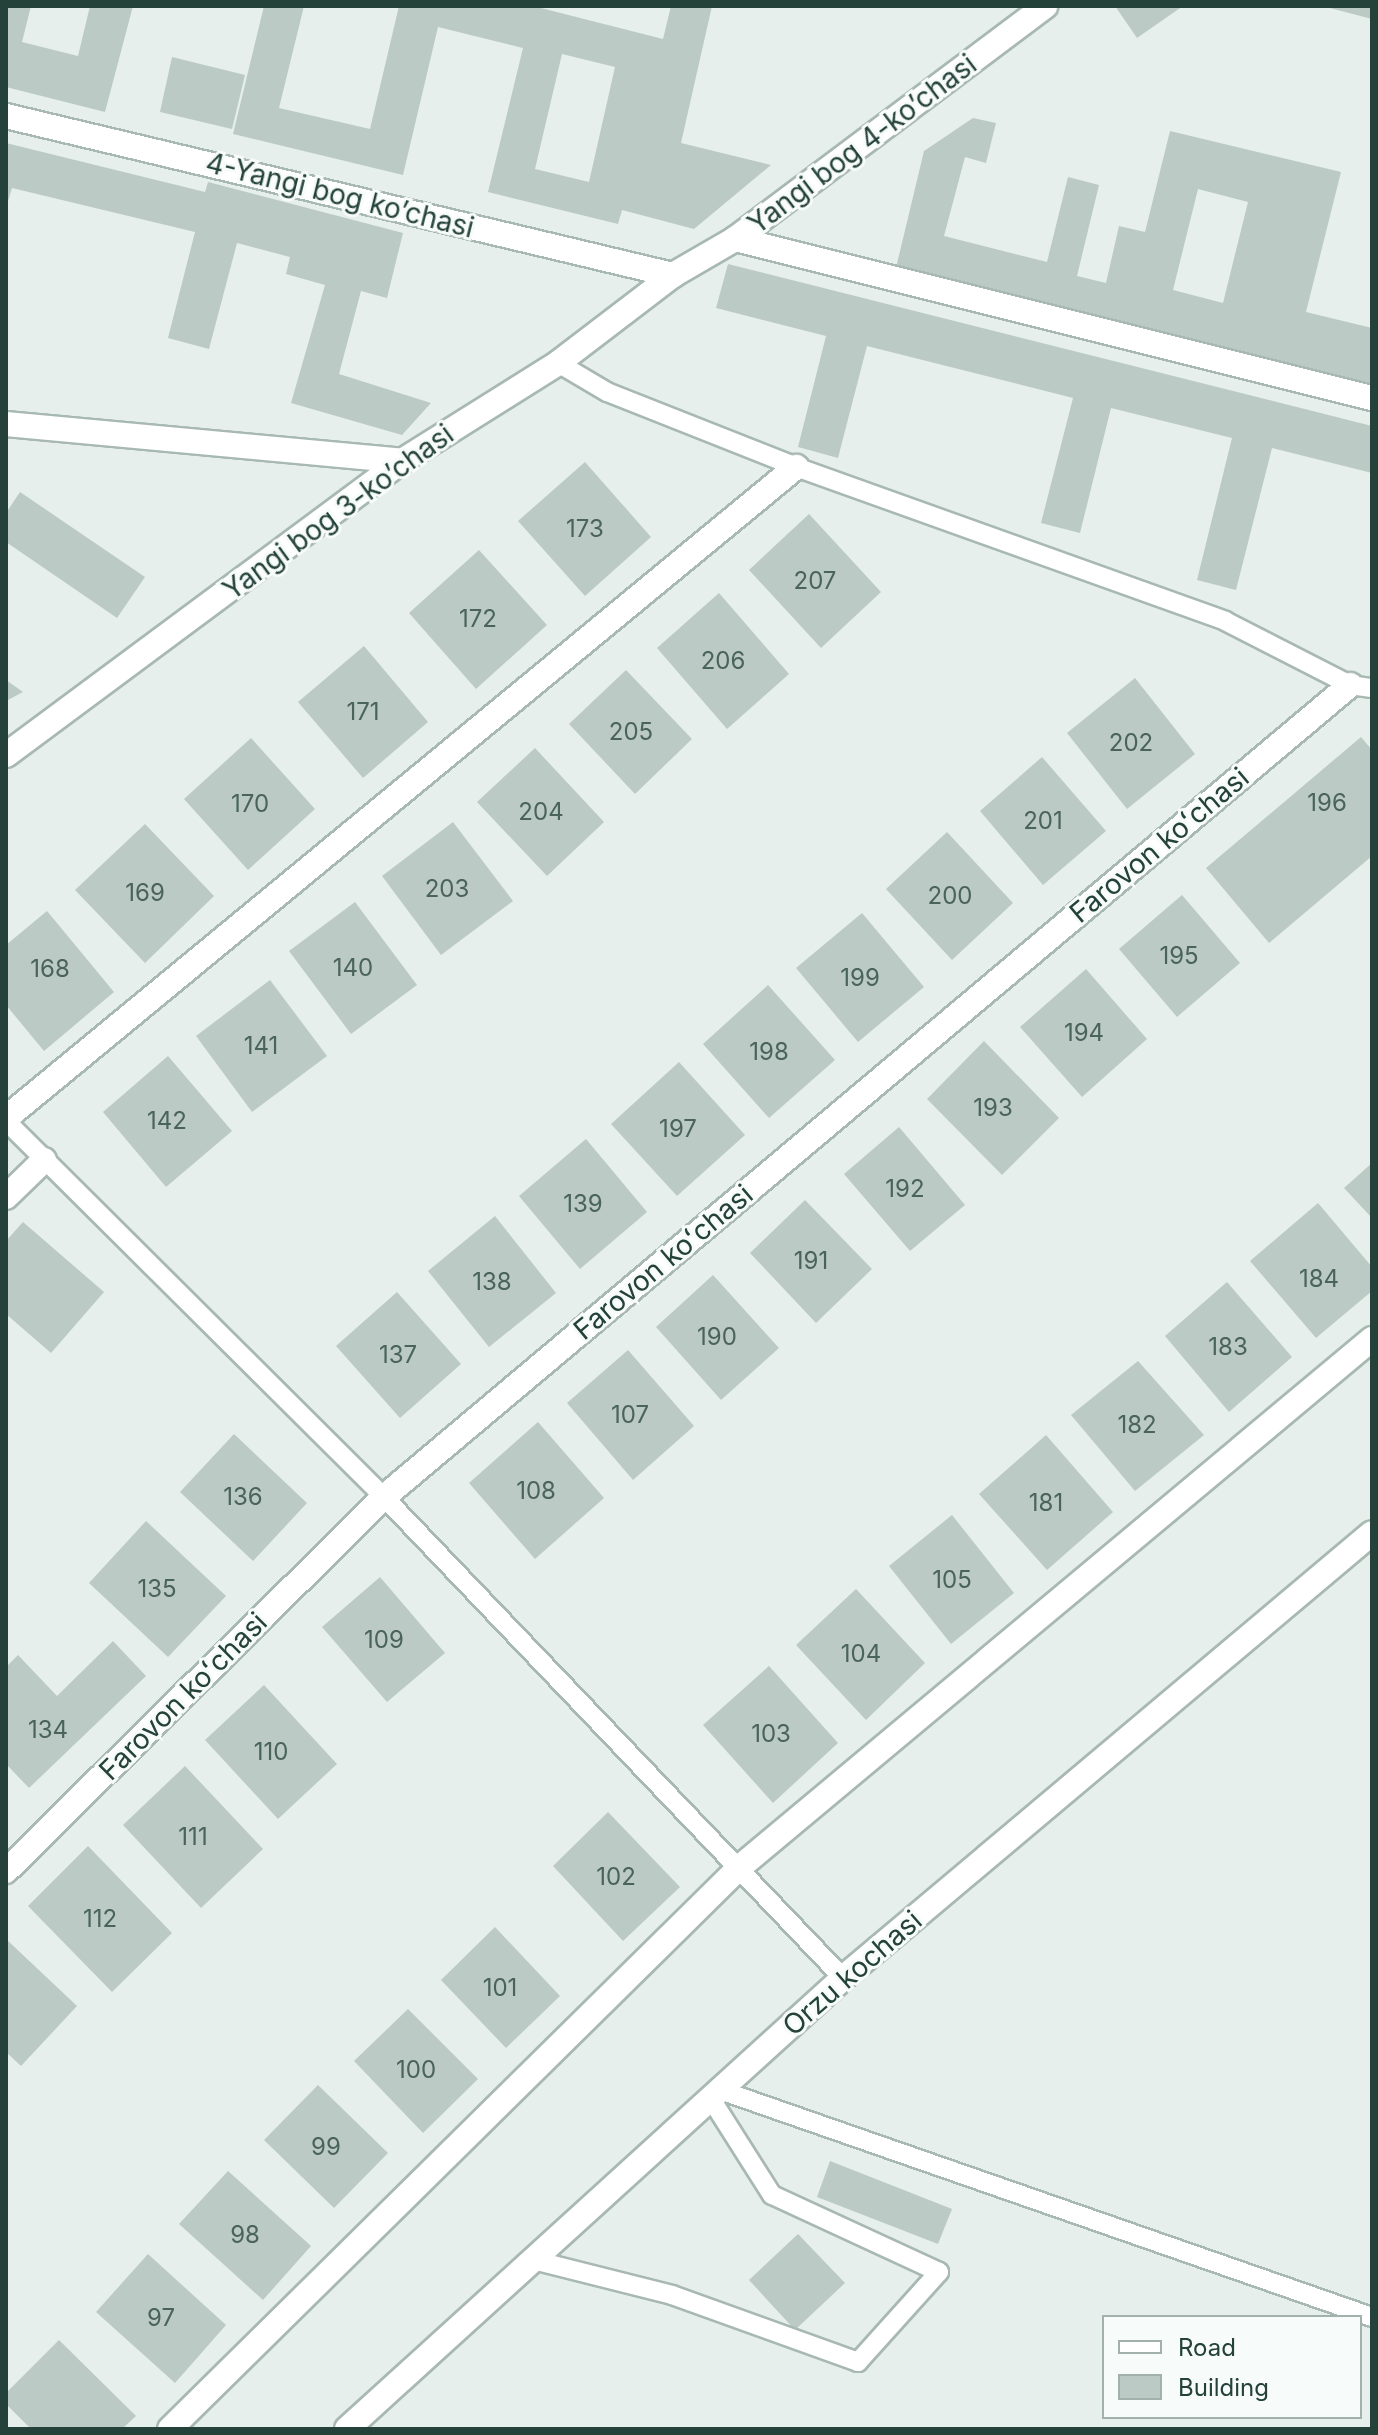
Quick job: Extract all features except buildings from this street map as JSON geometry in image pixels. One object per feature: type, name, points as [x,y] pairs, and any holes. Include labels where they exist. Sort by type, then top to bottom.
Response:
[{"type":"street","name":"Yangi bog 4-koʼchasi","points":[[673,275],[735,239],[1045,6]]},
{"type":"street","name":"4-Yangi bog koʼchasi","points":[[6,116],[673,275]]},
{"type":"street","points":[[735,239],[1372,398]]},
{"type":"street","name":"Yangi bog 3-koʼchasi","points":[[6,755],[402,461],[558,363],[673,275]]},
{"type":"street","points":[[6,424],[402,461]]},
{"type":"street","points":[[6,1120],[796,467]]},
{"type":"street","name":"Farovon koʻchasi","points":[[6,1871],[384,1497],[1361,686]]},
{"type":"street","points":[[6,1197],[44,1160]]},
{"type":"street","points":[[170,2429],[740,1867],[1372,1339]]},
{"type":"street","name":"Orzu kochasi","points":[[347,2429],[843,1978],[1372,1533]]},
{"type":"lane","points":[[558,363],[607,392],[796,467],[1225,621],[1361,686]]},
{"type":"lane","points":[[6,1120],[384,1497],[843,1978]]},
{"type":"lane","points":[[533,2260],[672,2295],[858,2362],[939,2272],[772,2195],[715,2094]]},
{"type":"lane","points":[[715,2094],[1372,2317]]}]
